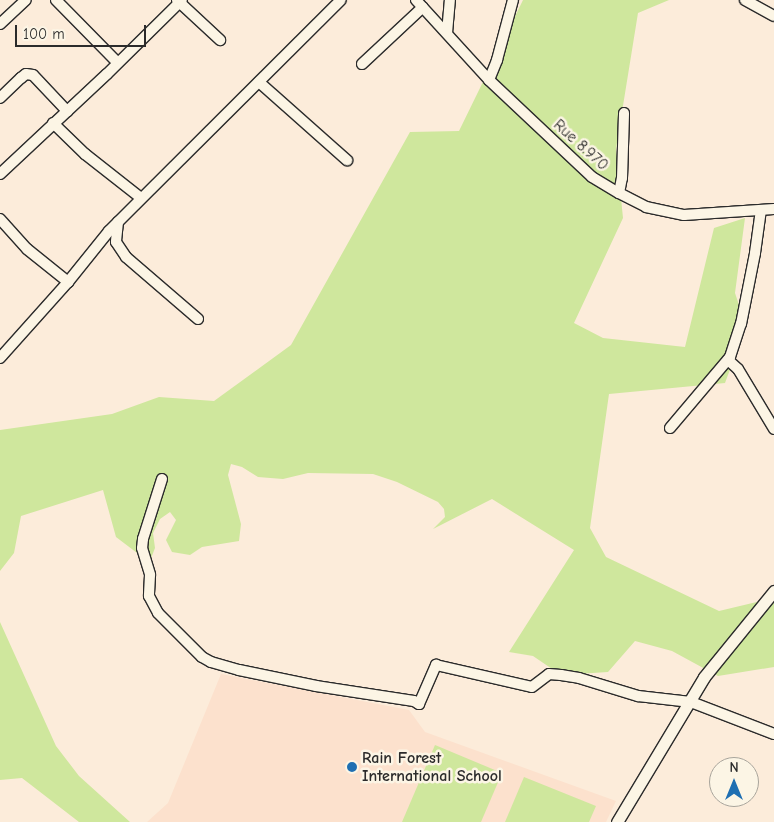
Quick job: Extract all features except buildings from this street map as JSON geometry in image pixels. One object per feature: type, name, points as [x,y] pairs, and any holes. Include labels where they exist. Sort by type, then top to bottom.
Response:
[{"type":"street","points":[[0,24],[26,0]]},
{"type":"street","points":[[56,0],[118,63]]},
{"type":"street","points":[[0,358],[68,282],[118,222],[341,0]]},
{"type":"street","points":[[447,33],[450,0]]},
{"type":"street","points":[[488,80],[497,60],[512,0]]},
{"type":"street","points":[[745,0],[774,16]]},
{"type":"street","points":[[0,174],[118,63],[180,1],[220,40]]},
{"type":"street","points":[[362,64],[420,4]]},
{"type":"street","name":"Rue 8.970","points":[[420,4],[488,80],[592,177],[619,194],[646,207],[684,215],[774,209]]},
{"type":"street","points":[[0,98],[26,74],[33,75],[67,111]]},
{"type":"street","points":[[259,82],[346,160]]},
{"type":"street","points":[[619,194],[622,178],[624,113]]},
{"type":"street","points":[[53,123],[85,154],[141,198]]},
{"type":"street","points":[[670,428],[728,360],[741,324],[755,253],[761,210]]},
{"type":"street","points":[[0,219],[27,249],[68,282]]},
{"type":"street","points":[[118,222],[116,242],[126,257],[198,319]]},
{"type":"street","points":[[728,360],[738,370],[774,428]]},
{"type":"street","points":[[162,479],[143,539],[142,548],[150,575],[149,596],[158,613],[202,657],[212,662],[239,670],[316,686],[414,701],[419,704],[436,665],[532,687],[549,674],[561,675],[579,678],[638,696],[691,702],[774,734]]},
{"type":"street","points":[[617,822],[691,702],[704,677],[774,591]]},
{"type":"shaded area","name":"Rain Forest International School","points":[[221,674],[409,710],[425,732],[616,801],[606,822],[147,822],[168,803]]},
{"type":"green space","points":[[523,0],[669,0],[638,13],[616,149],[623,218],[574,323],[603,338],[685,347],[714,228],[745,218],[735,293],[746,326],[725,383],[609,394],[590,528],[606,557],[719,611],[774,598],[774,667],[718,676],[672,651],[635,641],[608,672],[561,675],[533,656],[509,652],[574,550],[492,499],[433,529],[445,517],[444,509],[438,502],[397,482],[373,474],[308,473],[283,479],[258,477],[242,467],[231,464],[228,475],[241,524],[239,541],[202,547],[190,555],[172,552],[166,540],[176,520],[170,512],[160,519],[153,533],[155,548],[148,566],[145,559],[116,537],[103,490],[21,516],[14,553],[0,571],[0,430],[112,414],[159,397],[214,401],[291,345],[410,132],[459,131]]},
{"type":"green space","points":[[0,622],[56,746],[79,776],[130,822],[79,822],[22,778],[0,780]]},
{"type":"green space","points":[[435,745],[502,773],[481,822],[402,822]]},
{"type":"green space","points":[[524,777],[596,806],[589,822],[505,822]]},
{"type":"place","name":"Rain Forest International School","points":[[352,767]]}]
